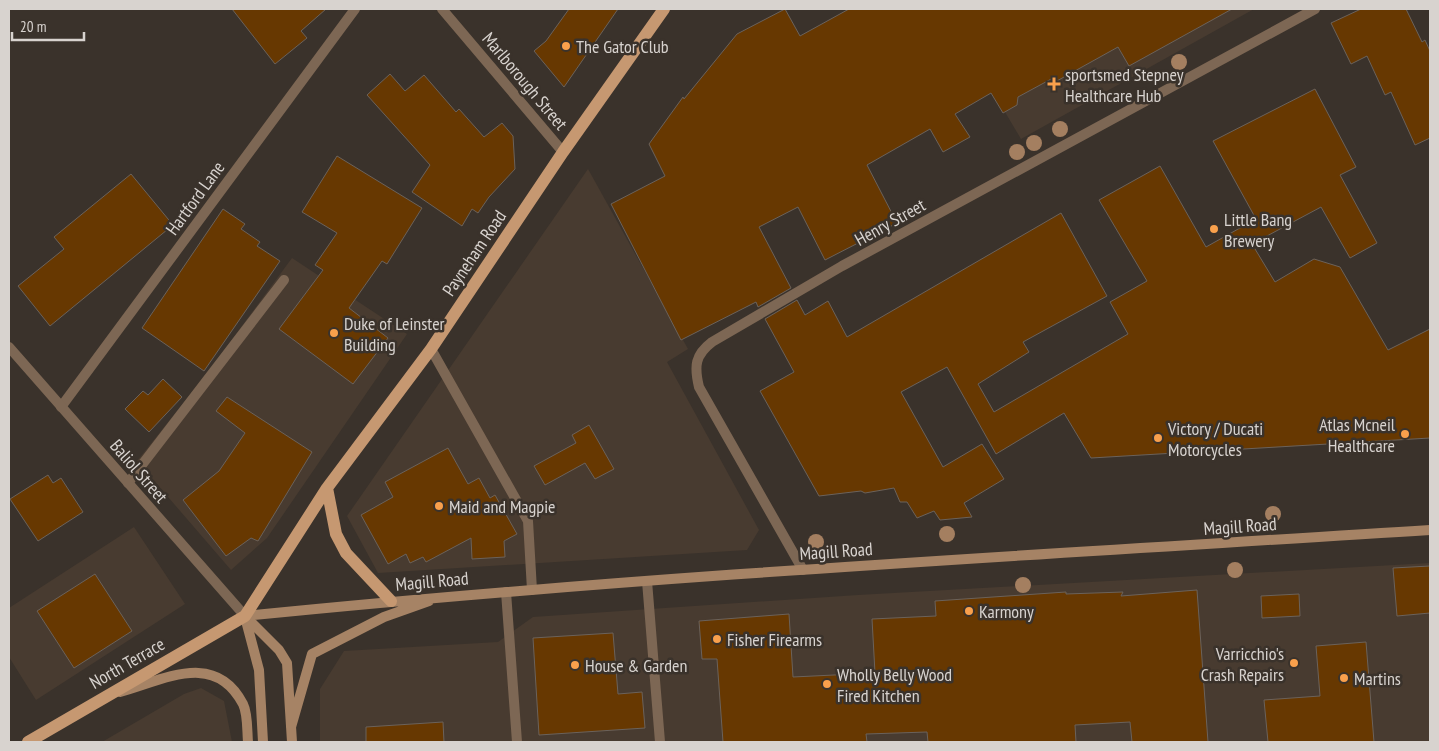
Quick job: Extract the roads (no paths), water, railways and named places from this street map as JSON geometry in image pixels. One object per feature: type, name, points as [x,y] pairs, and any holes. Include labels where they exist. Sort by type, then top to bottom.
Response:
[{"type":"main road","name":"Payneham Road","points":[[245,616],[327,488],[431,349],[563,152],[664,9]]},
{"type":"main road","points":[[327,488],[336,534],[346,553],[391,601]]},
{"type":"main road","name":"Magill Road","points":[[245,616],[444,596],[647,581],[1430,530]]},
{"type":"main road","points":[[291,728],[312,654],[384,617],[444,596]]},
{"type":"main road","points":[[245,616],[279,650],[287,663],[292,742]]},
{"type":"main road","points":[[245,616],[259,670],[263,742]]},
{"type":"main road","name":"North Terrace","points":[[28,742],[245,616]]},
{"type":"main road","points":[[106,696],[195,671],[211,673],[225,680],[244,705],[248,742]]},
{"type":"street","name":"Hartford Lane","points":[[61,407],[355,9]]},
{"type":"street","name":"Marlborough Street","points":[[442,9],[563,152]]},
{"type":"street","name":"Henry Street","points":[[803,570],[699,386],[696,373],[701,350],[842,266],[1315,9]]},
{"type":"street","points":[[128,484],[284,280]]},
{"type":"street","name":"Baliol Street","points":[[9,347],[245,616]]},
{"type":"street","points":[[431,349],[528,520],[532,590]]},
{"type":"street","points":[[647,581],[660,742]]},
{"type":"street","points":[[506,592],[517,742]]},
{"type":"place","name":"The Gator Club","points":[[566,46]]},
{"type":"place","name":"sportsmed Stepney Healthcare Hub","points":[[1054,84]]},
{"type":"place","name":"Little Bang Brewery","points":[[1214,229]]},
{"type":"place","name":"Duke of Leinster Building","points":[[334,333]]},
{"type":"place","name":"Atlas Mcneil Healthcare","points":[[1405,434]]},
{"type":"place","name":"Victory / Ducati Motorcycles","points":[[1158,438]]},
{"type":"place","name":"Maid and Magpie","points":[[439,506]]},
{"type":"place","name":"Karmony","points":[[969,611]]},
{"type":"place","name":"Fisher Firearms","points":[[717,639]]},
{"type":"place","name":"Varricchio's Crash Repairs","points":[[1294,663]]},
{"type":"place","name":"House & Garden","points":[[575,665]]},
{"type":"place","name":"Martins","points":[[1344,678]]},
{"type":"place","name":"Wholly Belly Wood Fired Kitchen","points":[[827,684]]}]
